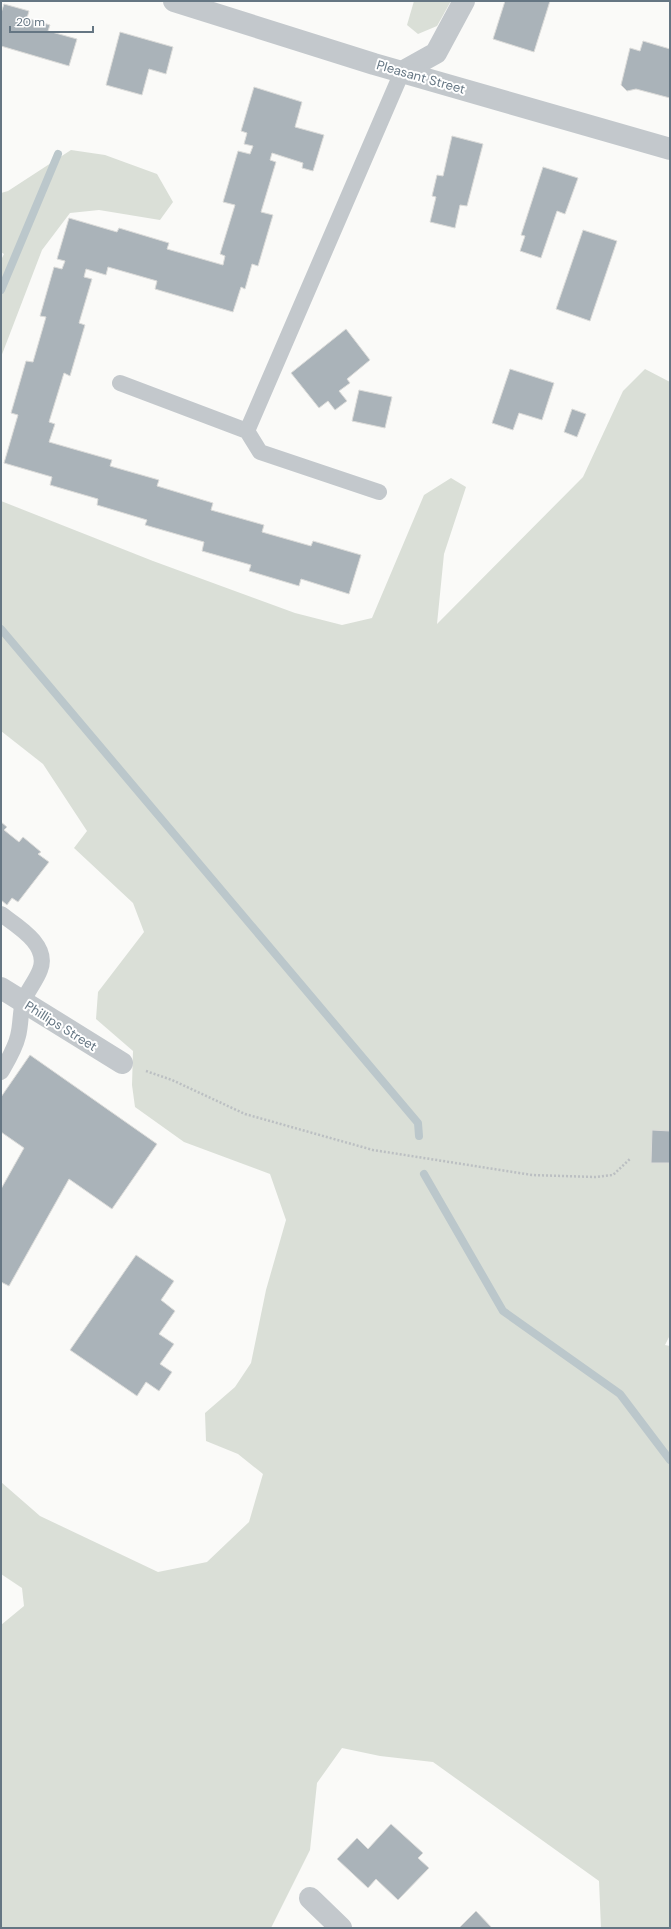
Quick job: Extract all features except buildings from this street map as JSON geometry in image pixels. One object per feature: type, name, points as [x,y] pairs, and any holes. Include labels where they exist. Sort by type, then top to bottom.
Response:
[{"type":"street","name":"Pleasant Street","points":[[174,1],[402,72],[670,149]]},
{"type":"street","points":[[402,72],[436,53],[464,1]]},
{"type":"street","name":"Phillips Street","points":[[1,988],[122,1063]]},
{"type":"street","points":[[310,1898],[341,1928]]},
{"type":"lane","points":[[247,430],[402,72]]},
{"type":"lane","points":[[120,383],[247,430],[260,452],[379,492]]},
{"type":"lane","points":[[1,914],[32,938],[40,951],[41,969],[23,1002],[18,1036],[12,1054],[1,1072]]},
{"type":"path","points":[[122,1063],[172,1080],[245,1114],[372,1150],[532,1175],[595,1177],[613,1175],[631,1158]]},
{"type":"shaded area","points":[[414,1],[451,1],[437,26],[418,34],[407,25]]},
{"type":"shaded area","points":[[71,150],[105,155],[157,174],[173,202],[160,220],[99,210],[70,213],[42,250],[1,357],[1,260],[4,254],[1,252],[1,193],[8,191]]},
{"type":"shaded area","points":[[645,369],[670,382],[670,1335],[665,1345],[670,1346],[670,1928],[601,1928],[599,1881],[433,1762],[380,1756],[342,1748],[317,1783],[310,1850],[271,1928],[1,1928],[1,1625],[24,1606],[22,1588],[1,1574],[1,1482],[40,1516],[158,1572],[207,1562],[249,1522],[263,1474],[238,1454],[206,1441],[205,1413],[235,1387],[251,1363],[266,1290],[286,1220],[270,1174],[184,1142],[135,1107],[132,1085],[133,1051],[96,1019],[98,992],[144,932],[133,903],[74,848],[87,831],[43,764],[1,731],[1,501],[153,561],[295,613],[342,625],[372,618],[424,495],[451,478],[466,487],[444,554],[437,624],[583,477],[623,391]]},
{"type":"waterway","points":[[1,290],[58,154]]},
{"type":"waterway","points":[[1,629],[418,1123],[419,1136]]},
{"type":"waterway","points":[[424,1174],[503,1311],[620,1394],[670,1460]]}]
